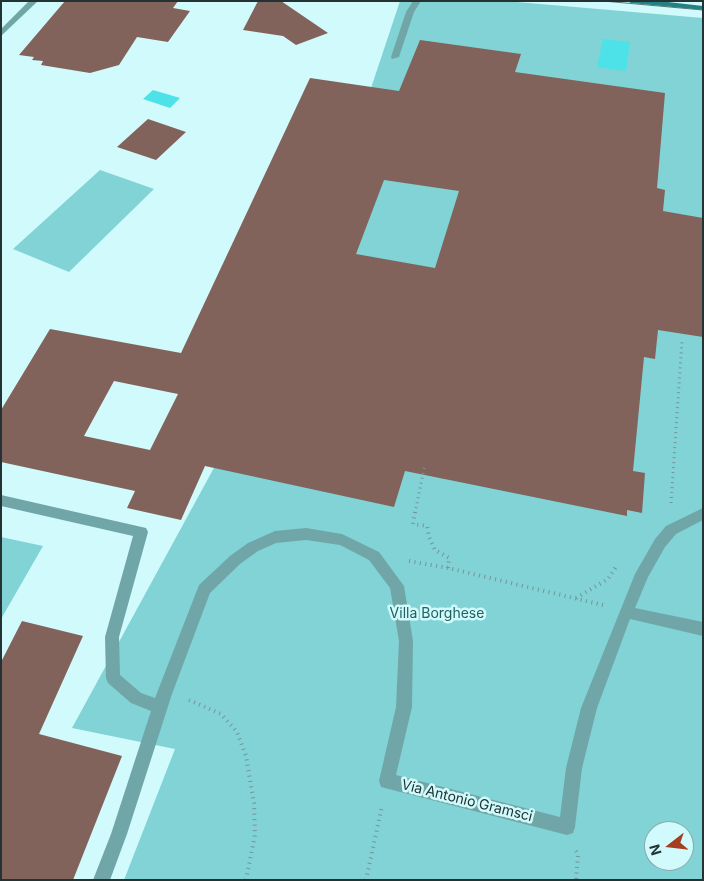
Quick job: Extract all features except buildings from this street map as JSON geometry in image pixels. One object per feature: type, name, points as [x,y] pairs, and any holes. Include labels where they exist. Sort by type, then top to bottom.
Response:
[{"type":"street","points":[[1,34],[34,1]]},
{"type":"street","points":[[395,57],[410,12],[417,1]]},
{"type":"street","points":[[631,1],[703,8]]},
{"type":"street","points":[[1,500],[141,532],[112,637],[113,678],[136,698],[162,700]]},
{"type":"street","name":"Via Antonio Gramsci","points":[[101,880],[119,834],[162,700],[204,589],[235,560],[253,547],[275,537],[306,534],[342,540],[374,556],[397,586],[406,641],[404,708],[387,781],[567,827],[574,768],[589,708],[642,574],[660,543],[671,530],[703,514]]},
{"type":"street","points":[[626,612],[703,629]]},
{"type":"path","points":[[671,513],[682,341]]},
{"type":"path","points":[[425,464],[413,524],[427,526],[429,538],[435,550],[449,558],[448,568],[576,598],[608,579],[620,560]]},
{"type":"path","points":[[162,700],[195,702],[221,714],[237,732],[246,756],[254,803],[255,835],[246,880]]},
{"type":"path","points":[[366,880],[387,781]]},
{"type":"green space","name":"Villa Borghese","points":[[400,1],[505,1],[703,18],[703,880],[124,880],[175,749],[72,728],[221,455],[370,91]]},
{"type":"green space","points":[[100,170],[154,189],[69,272],[13,249]]},
{"type":"green space","points":[[1,537],[43,546],[1,619]]},
{"type":"shaded area","points":[[603,39],[630,42],[626,71],[597,67]]},
{"type":"shaded area","points":[[153,90],[180,98],[170,108],[143,99]]},
{"type":"tram line","points":[[603,1],[703,10]]}]
